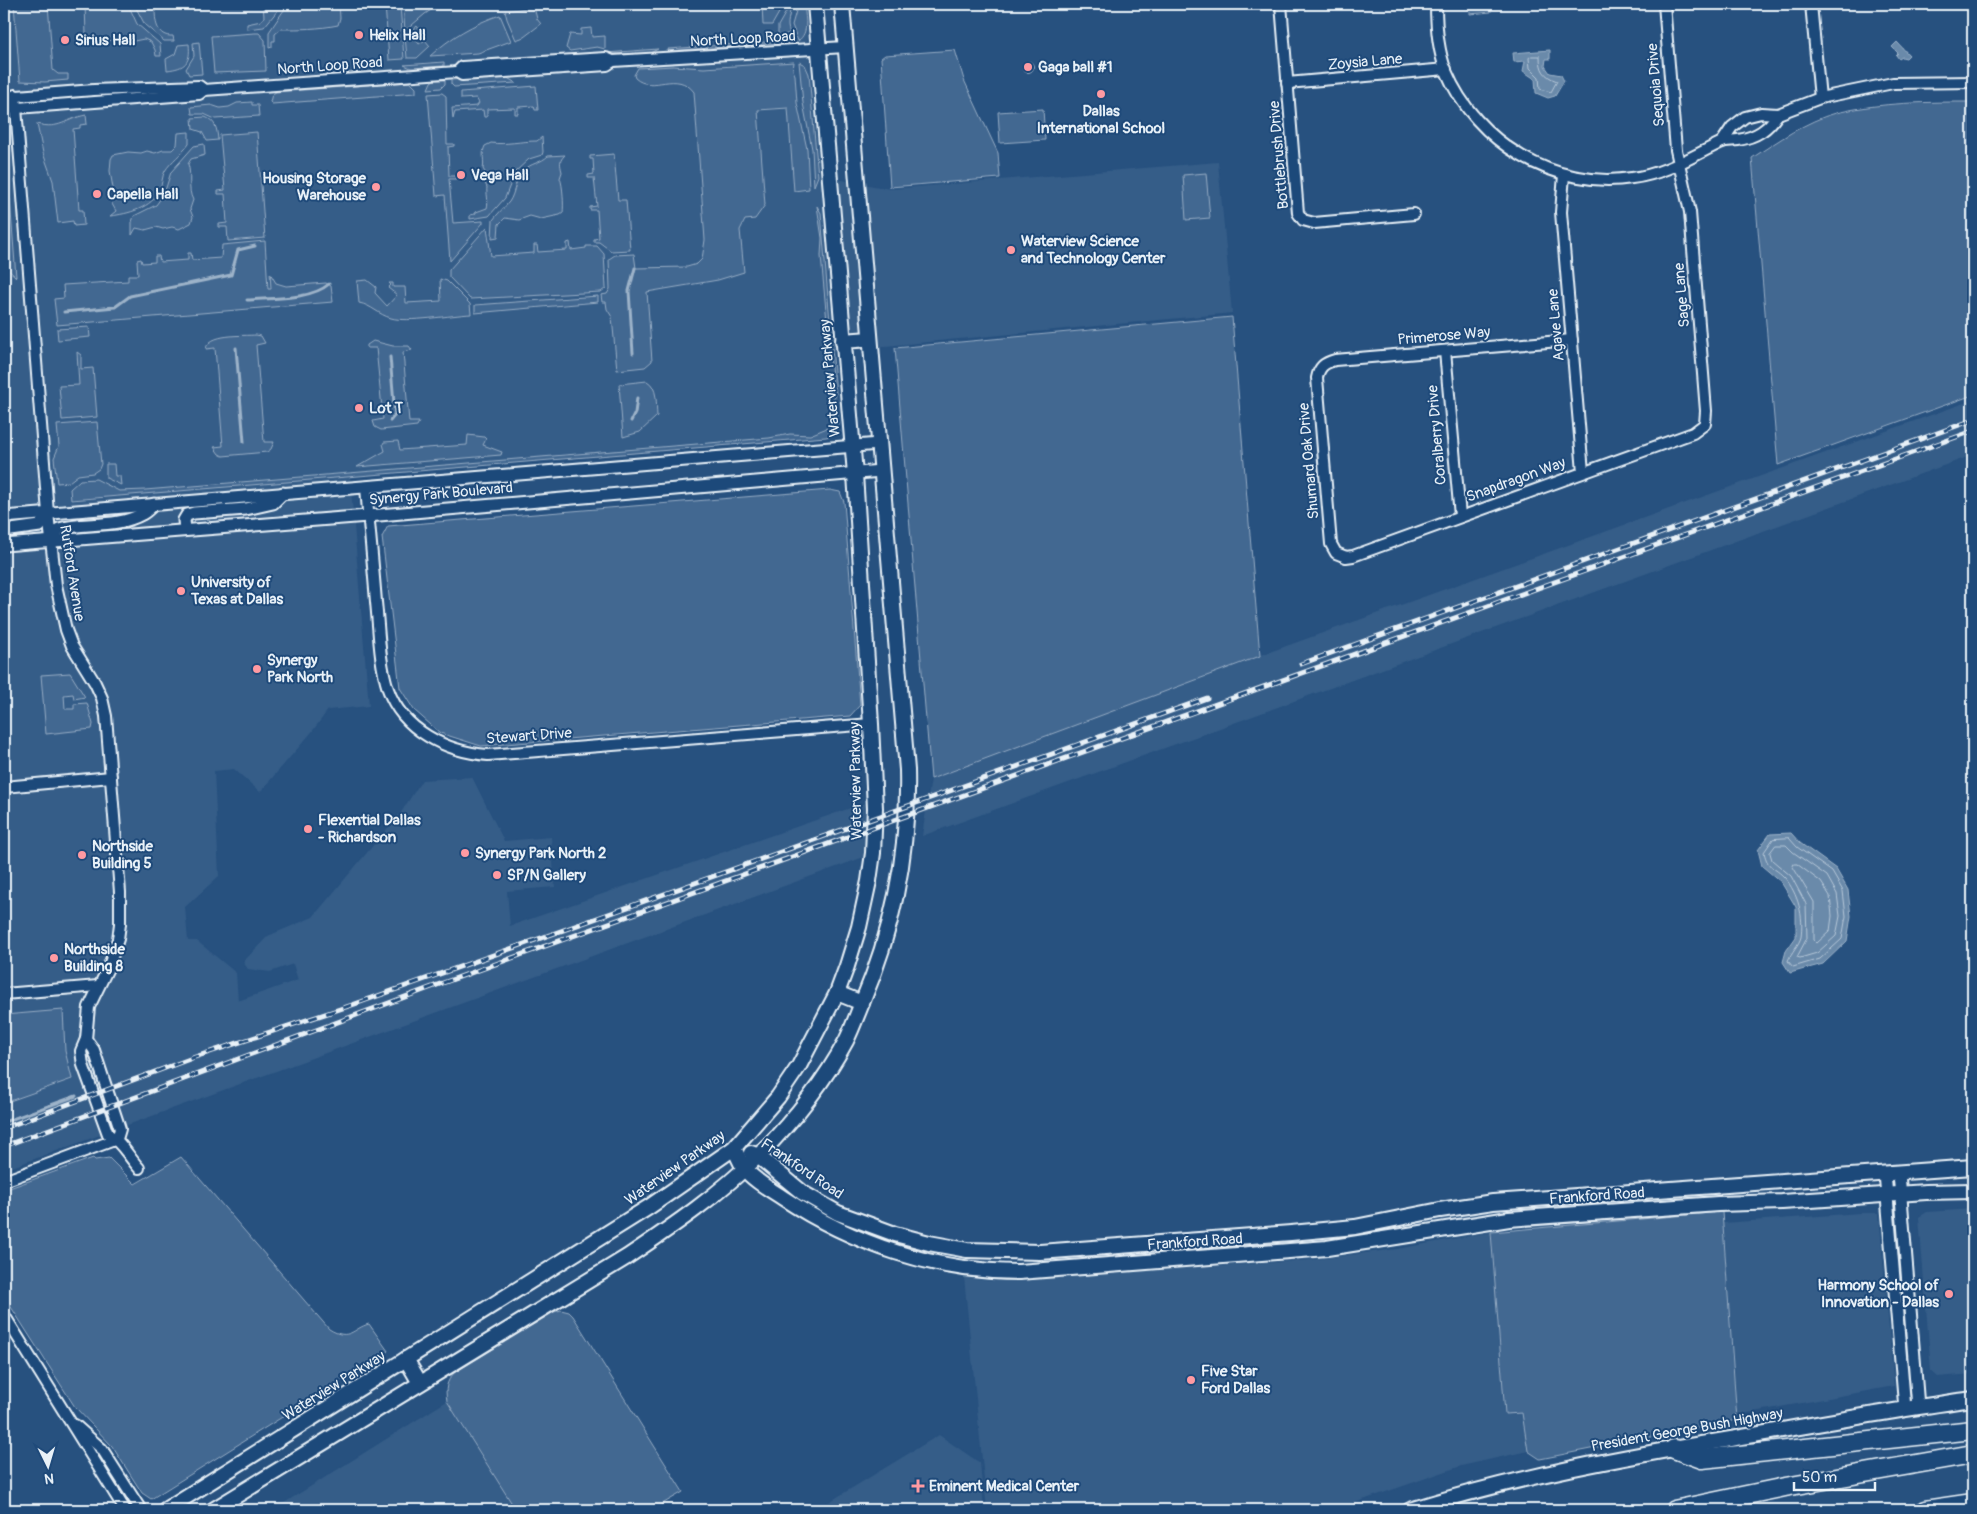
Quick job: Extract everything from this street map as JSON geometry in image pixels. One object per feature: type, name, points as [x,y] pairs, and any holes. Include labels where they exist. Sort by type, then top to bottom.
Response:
[{"type":"highway","points":[[1674,1449],[1702,1459],[1973,1430]]},
{"type":"highway","points":[[1674,1510],[1803,1484],[1973,1454]]},
{"type":"highway","points":[[1925,1510],[1973,1503]]},
{"type":"main road","name":"Waterview Parkway","points":[[166,1510],[649,1208],[734,1148],[778,1097],[799,1066],[837,992],[847,966],[860,921],[873,853],[875,808],[872,724],[855,474],[815,4]]},
{"type":"main road","points":[[213,1510],[565,1295],[661,1234],[758,1156],[823,1078],[847,1040],[884,945],[894,910],[905,844],[908,806],[906,748],[842,4]]},
{"type":"main road","points":[[843,341],[870,339]]},
{"type":"main road","points":[[837,992],[862,1003]]},
{"type":"main road","name":"Frankford Road","points":[[734,1148],[758,1156],[803,1193],[838,1213],[895,1234],[967,1250],[1040,1252],[1355,1227],[1492,1202],[1973,1167]]},
{"type":"main road","name":"Frankford Road","points":[[734,1148],[744,1168],[795,1206],[875,1246],[915,1257],[979,1270],[1019,1272],[1292,1251],[1366,1243],[1509,1219],[1709,1204],[1782,1202],[1894,1194],[1973,1191]]},
{"type":"main road","points":[[1291,1233],[1292,1251]]},
{"type":"main road","points":[[406,1360],[420,1383]]},
{"type":"main road","name":"President George Bush Highway","points":[[1410,1510],[1559,1471],[1674,1449],[1973,1399]]},
{"type":"street","name":"Bottlebrush Drive","points":[[1281,4],[1298,214],[1303,220],[1314,223],[1414,214]]},
{"type":"street","points":[[1436,4],[1438,36],[1446,70],[1458,94],[1469,110],[1481,126],[1494,138],[1522,156],[1564,175],[1595,180],[1620,180],[1649,174],[1678,164],[1722,142],[1754,137],[1768,127],[1778,114]]},
{"type":"street","name":"Sequoia Drive","points":[[1664,4],[1678,164]]},
{"type":"street","points":[[1811,4],[1820,98]]},
{"type":"street","name":"North Loop Road","points":[[4,109],[199,94],[204,90],[457,72],[462,67],[606,58],[613,61],[845,47]]},
{"type":"street","name":"Zoysia Lane","points":[[1287,83],[1446,70]]},
{"type":"street","points":[[1722,142],[1732,127],[1745,117],[1761,113],[1778,114],[1820,98],[1893,83],[1973,82]]},
{"type":"street","name":"North Loop Road","points":[[4,97],[135,88],[199,86],[204,90]]},
{"type":"street","name":"Rutford Avenue","points":[[15,95],[48,513],[56,585],[66,630],[76,654],[102,698],[106,716],[120,892],[120,924],[118,939],[109,966],[89,1008],[86,1039],[94,1050],[120,1129],[117,1139]]},
{"type":"street","name":"Sage Lane","points":[[1678,164],[1690,212],[1706,411],[1705,424]]},
{"type":"street","name":"Agave Lane","points":[[1564,175],[1561,212],[1583,472]]},
{"type":"street","name":"Primerose Way","points":[[1321,367],[1335,360],[1572,340]]},
{"type":"street","name":"Coralberry Drive","points":[[1445,351],[1460,516]]},
{"type":"street","name":"Shumard Oak Drive","points":[[1321,367],[1317,378],[1331,544],[1336,553]]},
{"type":"street","name":"Snapdragon Way","points":[[1336,553],[1346,557],[1353,556],[1693,433],[1705,424]]},
{"type":"street","name":"Synergy Park Boulevard","points":[[4,517],[879,444]]},
{"type":"street","name":"Synergy Park Boulevard","points":[[4,545],[368,516],[881,471]]},
{"type":"street","name":"Stewart Drive","points":[[366,487],[380,642],[388,689],[410,722],[432,740],[467,753],[488,755],[872,724]]},
{"type":"street","points":[[185,530],[184,520],[187,516],[194,513],[246,509],[273,503],[283,493]]},
{"type":"street","points":[[51,541],[59,529],[125,520],[142,514],[154,504]]},
{"type":"street","points":[[4,531],[40,526],[48,513]]},
{"type":"street","points":[[4,787],[111,777]]},
{"type":"street","points":[[4,994],[98,986]]},
{"type":"street","points":[[4,1181],[117,1139],[126,1154],[139,1168]]},
{"type":"street","points":[[1892,1173],[1912,1408]]},
{"type":"street","points":[[4,1315],[125,1510]]},
{"type":"street","points":[[70,1422],[86,1433],[102,1449],[141,1510]]},
{"type":"shaded area","name":"University of Texas at Dallas","points":[[4,4],[805,4],[820,176],[890,189],[1218,162],[1232,313],[833,351],[841,436],[350,477],[369,706],[328,710],[311,733],[260,792],[234,769],[214,771],[219,876],[185,907],[188,941],[197,941],[236,973],[238,1001],[298,980],[293,964],[270,972],[248,969],[243,962],[268,936],[313,917],[402,811],[422,780],[472,777],[504,841],[551,837],[555,887],[507,891],[510,926],[868,802],[868,835],[864,857],[4,1170]]},
{"type":"shaded area","points":[[14,4],[48,4],[53,70],[58,74],[68,74],[68,80],[45,82],[20,81]]},
{"type":"shaded area","points":[[85,4],[128,4],[137,24],[160,44],[161,56],[156,56],[151,42],[144,39],[89,42],[86,35]]},
{"type":"shaded area","points":[[134,4],[157,4],[155,7],[156,23],[163,34],[173,36],[174,41],[164,41],[145,25]]},
{"type":"shaded area","points":[[263,4],[283,4],[264,27],[247,29],[247,24],[261,21],[264,17]]},
{"type":"shaded area","points":[[288,4],[339,4],[340,18],[338,25],[317,28],[281,29],[275,34],[275,41],[272,41],[272,47],[269,48],[269,32]]},
{"type":"shaded area","points":[[385,4],[400,4],[404,59],[389,60]]},
{"type":"shaded area","points":[[403,4],[440,4],[405,31]]},
{"type":"shaded area","points":[[620,4],[683,4],[620,8]]},
{"type":"shaded area","points":[[762,4],[784,4],[772,25],[763,25]]},
{"type":"shaded area","points":[[796,4],[804,4],[806,19],[804,33],[798,41],[792,25]]},
{"type":"shaded area","points":[[1470,4],[1490,4],[1491,12],[1470,14]]},
{"type":"shaded area","points":[[790,5],[788,26],[790,33],[778,37],[778,26]]},
{"type":"shaded area","points":[[534,7],[537,19],[541,24],[524,37],[516,40],[505,11]]},
{"type":"shaded area","points":[[500,15],[511,41],[478,53],[430,56],[463,32]]},
{"type":"shaded area","points":[[417,26],[419,29],[412,35],[419,44],[425,40],[430,46],[417,58],[407,58],[405,36]]},
{"type":"shaded area","points":[[591,28],[592,37],[605,36],[605,49],[597,47],[570,51],[566,48],[570,34],[581,35],[581,29]]},
{"type":"shaded area","points":[[259,33],[265,40],[266,71],[214,73],[211,36]]},
{"type":"shaded area","points":[[792,38],[792,42],[669,51],[668,49],[779,41]]},
{"type":"shaded area","points":[[199,42],[202,74],[189,75],[186,69],[194,56],[193,43]]},
{"type":"shaded area","points":[[189,44],[188,60],[178,68],[167,70],[166,59],[175,54],[178,45]]},
{"type":"shaded area","points":[[658,49],[650,53],[606,54],[606,53]]},
{"type":"shaded area","points":[[955,50],[964,80],[998,153],[1000,178],[890,187],[881,58],[885,55]]},
{"type":"shaded area","name":"Gaga ball #1","points":[[1028,61],[1034,67],[1028,73],[1022,67]]},
{"type":"shaded area","points":[[444,62],[444,66],[411,68],[404,65]]},
{"type":"shaded area","points":[[794,62],[793,70],[797,103],[807,149],[809,189],[794,191],[788,108],[758,110],[765,205],[755,219],[745,220],[740,230],[744,272],[718,280],[647,292],[652,361],[645,367],[617,370],[612,317],[607,309],[606,302],[602,302],[601,295],[607,294],[610,289],[609,259],[615,255],[634,254],[636,268],[687,267],[697,264],[702,259],[705,240],[694,92],[687,85],[680,82],[649,84],[642,82],[635,78],[634,75],[638,68],[673,66],[704,68]]},
{"type":"shaded area","points":[[799,62],[805,65],[809,74],[818,176],[814,186],[812,149],[803,103]]},
{"type":"shaded area","points":[[504,76],[516,83],[454,87],[451,84],[451,80]]},
{"type":"shaded area","points":[[434,80],[445,80],[445,84],[441,88],[428,89]]},
{"type":"shaded area","points":[[410,82],[416,88],[416,93],[272,104],[270,102],[272,94],[276,92]]},
{"type":"shaded area","points":[[536,86],[538,110],[535,110],[534,106],[518,107],[518,114],[515,114],[515,108],[487,109],[487,117],[484,117],[483,110],[455,112],[453,119],[452,108],[477,106],[479,103],[476,98],[461,99],[461,92]]},
{"type":"shaded area","points":[[442,93],[446,96],[447,144],[454,144],[454,146],[448,147],[449,176],[456,176],[456,179],[449,179],[453,223],[483,221],[450,261],[445,195],[436,196],[428,94]]},
{"type":"shaded area","points":[[252,102],[252,105],[258,105],[259,116],[215,119],[204,114],[192,114],[191,107],[211,105],[220,108],[229,107],[237,103]]},
{"type":"shaded area","points":[[1973,102],[1973,395],[1778,465],[1752,158],[1803,126],[1836,113],[1887,105]]},
{"type":"shaded area","points":[[1043,109],[1045,140],[1000,143],[998,112]]},
{"type":"shaded area","points":[[86,115],[87,124],[73,129],[79,210],[83,210],[84,225],[74,226],[73,221],[58,223],[53,181],[43,153],[37,124],[57,125]]},
{"type":"shaded area","points":[[205,117],[212,121],[215,126],[218,140],[207,141],[202,132],[193,129],[192,118]]},
{"type":"shaded area","points":[[189,132],[189,144],[165,171],[160,190],[156,196],[139,209],[110,216],[116,211],[112,204],[114,194],[110,171],[113,155],[128,152],[141,153],[147,151],[155,153],[163,150],[172,150],[177,145],[178,133]]},
{"type":"shaded area","points":[[257,132],[265,238],[228,241],[227,227],[219,227],[219,224],[227,223],[225,194],[218,194],[218,191],[225,190],[220,135]]},
{"type":"shaded area","points":[[542,137],[542,155],[529,159],[515,172],[505,198],[489,216],[470,219],[470,215],[487,208],[487,187],[484,182],[486,174],[483,169],[485,146],[491,143],[537,141]]},
{"type":"shaded area","points":[[204,144],[205,155],[191,159],[188,164],[190,191],[193,200],[190,209],[193,217],[191,223],[179,229],[172,227],[163,229],[156,227],[145,230],[136,228],[132,235],[134,216],[156,205],[164,194],[171,172],[194,146]]},
{"type":"shaded area","points":[[614,154],[618,200],[626,200],[630,250],[611,251],[599,242],[594,242],[594,239],[599,238],[597,210],[590,210],[590,207],[597,206],[594,178],[588,178],[588,175],[594,174],[593,159],[590,159],[590,156]]},
{"type":"shaded area","points":[[565,155],[560,162],[563,213],[541,219],[530,216],[519,220],[505,218],[499,224],[498,237],[492,238],[493,220],[509,202],[521,174],[527,168],[548,156]]},
{"type":"shaded area","points":[[1206,173],[1210,218],[1186,220],[1183,175]]},
{"type":"shaded area","points":[[4,199],[10,199],[16,277],[4,266]]},
{"type":"shaded area","points":[[817,206],[821,213],[836,395],[834,399],[821,256],[822,238]]},
{"type":"shaded area","points":[[487,227],[491,256],[534,253],[534,245],[537,245],[538,252],[567,250],[567,243],[570,242],[571,250],[586,248],[586,246],[597,246],[604,254],[606,288],[601,292],[470,299],[449,277],[449,270]]},
{"type":"shaded area","points":[[265,241],[268,289],[271,289],[270,273],[276,283],[286,286],[326,283],[331,286],[333,302],[57,325],[54,299],[64,298],[63,285],[128,281],[128,275],[138,275],[137,260],[141,259],[142,263],[155,262],[155,256],[159,256],[160,262],[188,260],[188,253],[191,253],[192,260],[221,258],[222,245]]},
{"type":"shaded area","points":[[440,279],[447,281],[470,304],[471,314],[398,319],[387,317],[359,303],[357,281],[367,280],[376,287],[375,293],[387,306],[397,295],[388,288],[391,285],[389,283],[393,283],[393,287],[405,287],[406,303],[441,301]]},
{"type":"shaded area","points":[[598,296],[598,302],[475,313],[475,305]]},
{"type":"shaded area","points":[[1232,317],[1260,656],[931,779],[895,348]]},
{"type":"shaded area","points":[[89,327],[90,337],[58,340],[57,329]]},
{"type":"shaded area","points":[[261,336],[265,343],[256,345],[264,442],[274,442],[271,449],[267,452],[223,456],[214,447],[223,446],[215,348],[206,349],[208,344],[219,338]]},
{"type":"shaded area","points":[[373,341],[393,346],[409,346],[412,350],[403,352],[409,422],[419,422],[417,426],[381,430],[375,427],[373,421],[383,419],[376,348],[367,348],[367,345]]},
{"type":"shaded area","points":[[77,352],[81,355],[81,369],[93,368],[97,417],[62,420],[59,386],[79,385]]},
{"type":"shaded area","points":[[647,381],[655,392],[657,416],[640,432],[623,437],[619,384]]},
{"type":"shaded area","points":[[1973,400],[1973,455],[922,836],[931,779],[1264,654]]},
{"type":"shaded area","points":[[835,409],[838,411],[838,427],[835,428],[830,424]]},
{"type":"shaded area","points":[[97,422],[101,464],[99,469],[93,473],[78,475],[69,482],[57,483],[54,458],[59,446],[57,425]]},
{"type":"shaded area","points":[[827,428],[830,436],[826,437],[71,500],[70,489],[80,480],[96,479],[119,491],[145,490],[769,438],[790,434],[810,435]]},
{"type":"shaded area","points":[[468,435],[484,437],[486,439],[483,445],[502,452],[501,455],[357,467],[385,451],[384,442],[398,441],[400,450],[467,445]]},
{"type":"shaded area","points":[[106,464],[114,464],[115,476],[120,476],[121,485],[106,478]]},
{"type":"shaded area","points":[[830,490],[840,492],[844,502],[860,705],[850,716],[481,746],[440,733],[414,710],[400,688],[382,537],[388,526]]},
{"type":"shaded area","points":[[70,673],[85,697],[74,699],[73,694],[64,695],[65,709],[74,709],[74,704],[87,703],[93,724],[92,729],[46,734],[41,675]]},
{"type":"shaded area","points":[[63,1010],[65,1051],[72,1079],[4,1103],[4,1015]]},
{"type":"shaded area","points":[[181,1157],[329,1329],[336,1333],[347,1334],[369,1324],[388,1351],[151,1499],[142,1493],[112,1446],[75,1407],[4,1296],[4,1190],[93,1158],[95,1160],[109,1158],[135,1184]]},
{"type":"shaded area","name":"Harmony School of Innovation - Dallas","points":[[1973,1209],[1973,1374],[1938,1377],[1931,1371],[1919,1217],[1927,1212]]},
{"type":"shaded area","points":[[1722,1212],[1737,1420],[1540,1459],[1528,1451],[1522,1413],[1505,1414],[1491,1232]]},
{"type":"shaded area","points":[[1879,1213],[1894,1386],[1737,1415],[1723,1223]]},
{"type":"shaded area","points":[[1491,1232],[1505,1414],[1522,1413],[1528,1451],[1461,1466],[1334,1510],[987,1510],[964,1277],[990,1281],[1308,1260],[1397,1249]]},
{"type":"shaded area","points":[[561,1310],[569,1312],[573,1316],[683,1492],[652,1510],[516,1510],[447,1401],[447,1386],[449,1379],[454,1373],[554,1312]]},
{"type":"shaded area","points":[[447,1401],[516,1510],[273,1510]]},
{"type":"shaded area","name":"Eminent Medical Center","points":[[939,1435],[980,1463],[984,1510],[816,1510]]},
{"type":"water","points":[[1897,42],[1909,55],[1906,58],[1902,57],[1899,59],[1896,55],[1898,53],[1892,47]]},
{"type":"water","points":[[1550,50],[1550,59],[1546,59],[1545,66],[1550,73],[1561,75],[1564,81],[1555,96],[1548,98],[1536,93],[1535,79],[1523,71],[1525,61],[1514,62],[1513,53]]},
{"type":"water","points":[[1791,833],[1800,843],[1836,869],[1848,890],[1851,916],[1847,941],[1823,964],[1790,973],[1783,962],[1786,951],[1796,937],[1796,907],[1781,882],[1762,866],[1758,850],[1770,834]]},
{"type":"waterway","points":[[64,312],[115,307],[130,296],[231,275],[238,250],[255,246]]},
{"type":"waterway","points":[[633,353],[629,291],[635,268]]},
{"type":"waterway","points":[[247,300],[301,296],[312,293],[329,284]]},
{"type":"waterway","points":[[236,348],[244,442]]},
{"type":"waterway","points":[[390,357],[395,415],[390,421]]},
{"type":"waterway","points":[[631,421],[635,413],[637,398]]},
{"type":"waterway","points":[[4,1122],[76,1096]]},
{"type":"railway","points":[[1301,664],[1973,420]]},
{"type":"railway","points":[[4,1146],[440,984],[1973,431]]},
{"type":"railway","points":[[4,1128],[195,1057],[355,1004],[1207,698]]},
{"type":"place","name":"Helix Hall","points":[[359,35]]},
{"type":"place","name":"Sirius Hall","points":[[65,40]]},
{"type":"place","name":"Gaga ball #1","points":[[1028,67]]},
{"type":"place","name":"Dallas International School","points":[[1101,94]]},
{"type":"place","name":"Vega Hall","points":[[461,175]]},
{"type":"place","name":"Housing Storage Warehouse","points":[[376,187]]},
{"type":"place","name":"Capella Hall","points":[[97,194]]},
{"type":"place","name":"Waterview Science and Technology Center","points":[[1011,250]]},
{"type":"place","name":"Lot T","points":[[359,408]]},
{"type":"place","name":"University of Texas at Dallas","points":[[181,591]]},
{"type":"place","name":"Synergy Park North","points":[[257,669]]},
{"type":"place","name":"Flexential Dallas - Richardson","points":[[308,829]]},
{"type":"place","name":"Synergy Park North 2","points":[[465,853]]},
{"type":"place","name":"Northside Building 5","points":[[82,855]]},
{"type":"place","name":"SP/N Gallery","points":[[497,875]]},
{"type":"place","name":"Northside Building 8","points":[[54,958]]},
{"type":"place","name":"Harmony School of Innovation - Dallas","points":[[1949,1294]]},
{"type":"place","name":"Five Star Ford Dallas","points":[[1191,1380]]},
{"type":"place","name":"Eminent Medical Center","points":[[918,1486]]}]
